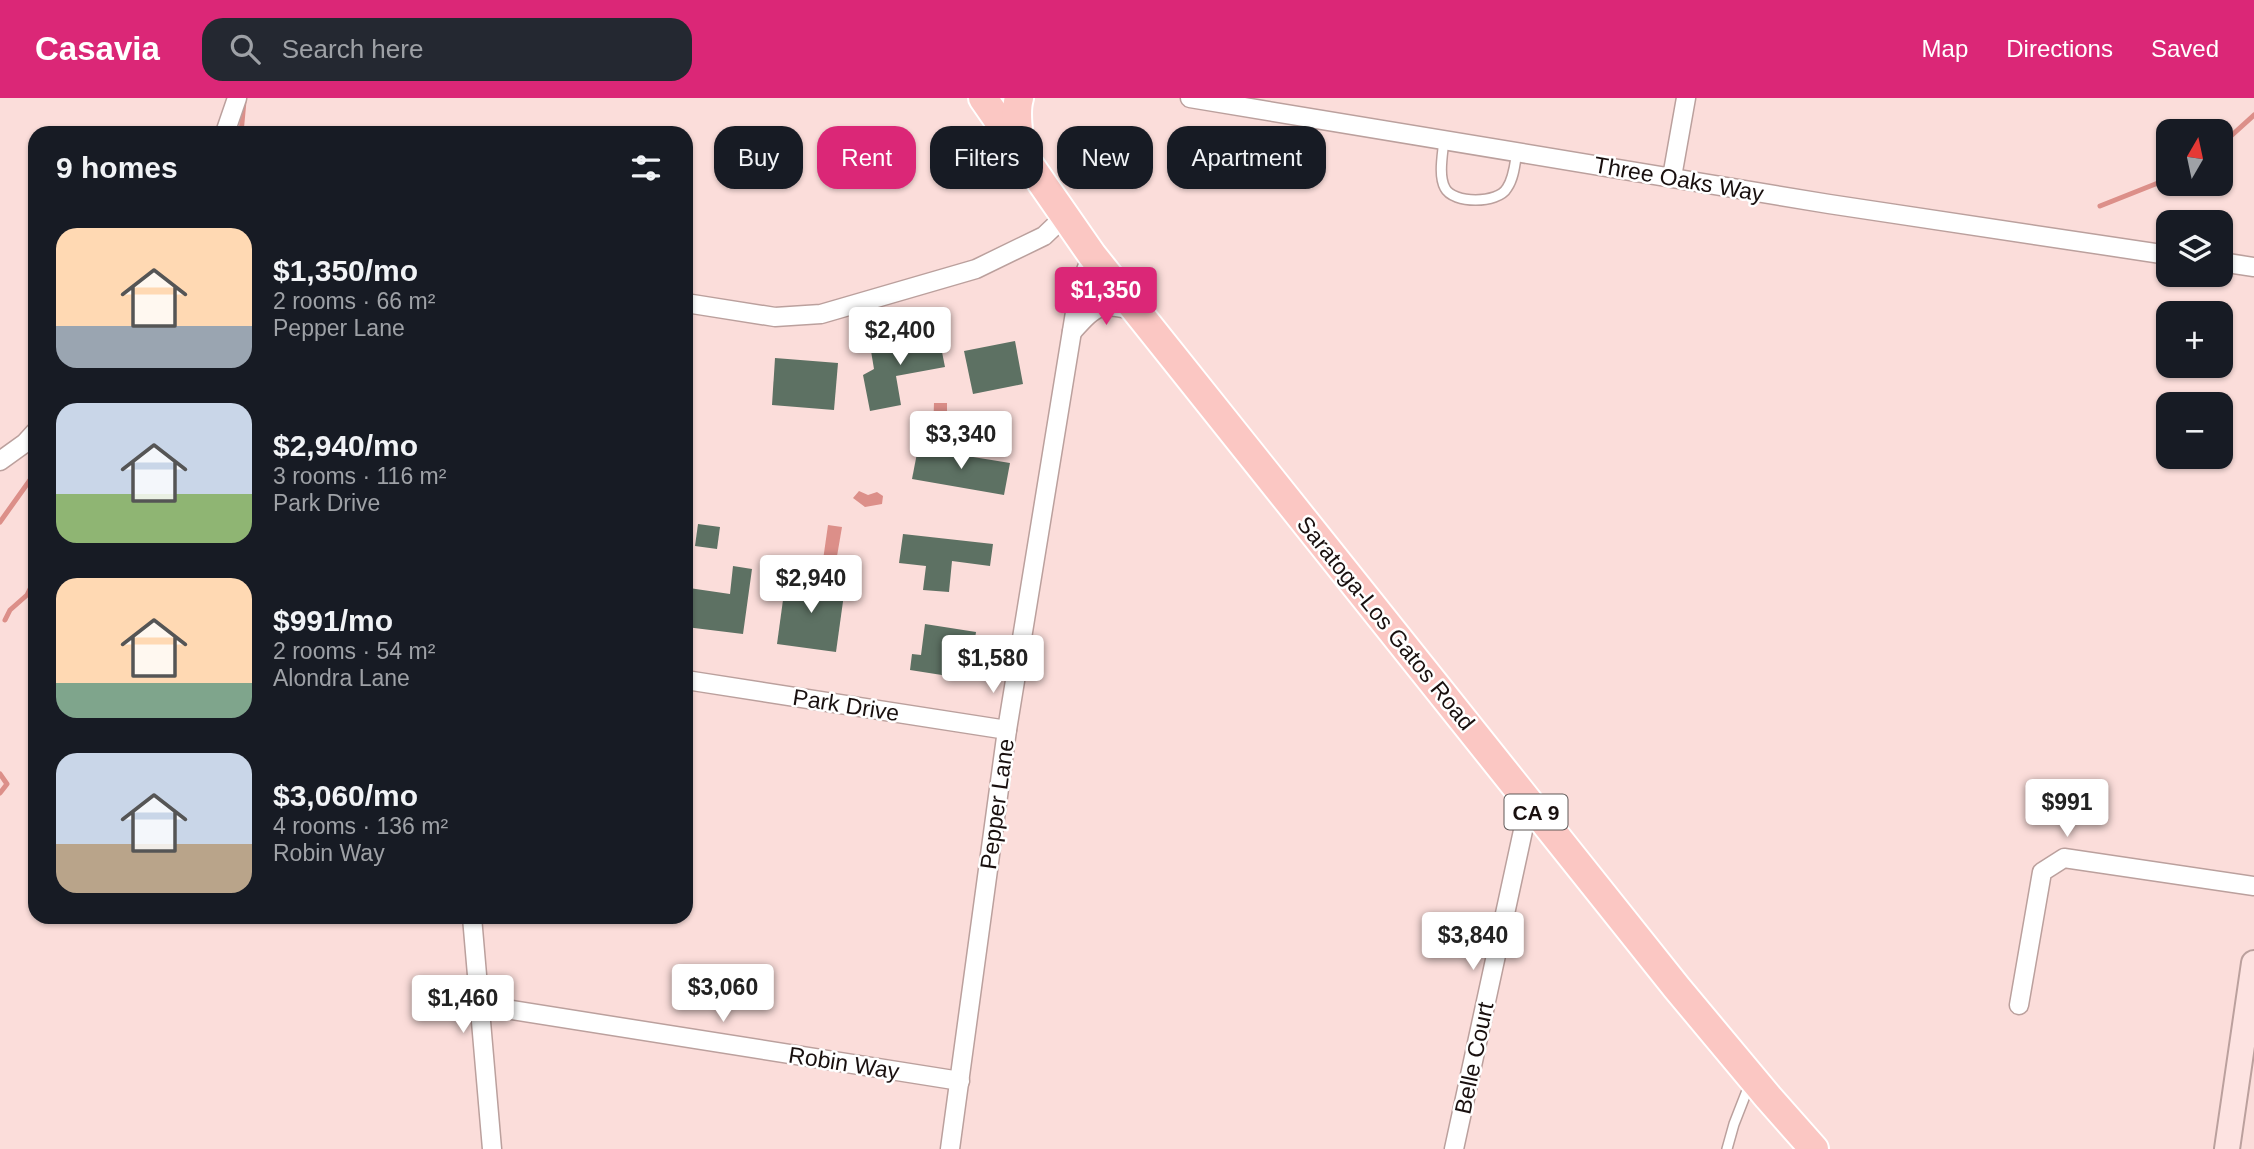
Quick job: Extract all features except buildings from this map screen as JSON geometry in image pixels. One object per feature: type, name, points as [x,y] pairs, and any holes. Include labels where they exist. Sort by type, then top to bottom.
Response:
[{"type":"main road","name":"Saratoga-Los Gatos Road","points":[[984,98],[1003,126]]},
{"type":"main road","points":[[1019,98],[1015,110],[1019,126]]},
{"type":"main road","name":"Saratoga-Los Gatos Road","points":[[1043,184],[1092,255],[1529,803],[1809,1145]]},
{"type":"main road","points":[[2227,1149],[2254,963]]},
{"type":"street","points":[[227,126],[237,98]]},
{"type":"street","name":"Three Oaks Way","points":[[1197,98],[1829,204],[2156,252]]},
{"type":"street","points":[[1672,177],[1686,98]]},
{"type":"street","points":[[693,304],[775,317],[821,313],[976,269],[1044,236],[1065,216]]},
{"type":"street","name":"Pepper Lane","points":[[950,1149],[1007,730],[1079,288],[1092,255]]},
{"type":"street","points":[[2233,264],[2254,267]]},
{"type":"street","points":[[1072,332],[1089,313],[1108,305],[1137,311]]},
{"type":"street","points":[[0,461],[28,440]]},
{"type":"street","name":"Park Drive","points":[[693,681],[1007,730]]},
{"type":"street","name":"Belle Court","points":[[1454,1149],[1529,803]]},
{"type":"street","points":[[2019,1005],[2042,872],[2064,858],[2254,886]]},
{"type":"street","points":[[473,924],[492,1149]]},
{"type":"street","name":"Robin Way","points":[[480,1005],[960,1082]]},
{"type":"lane","points":[[1444,139],[1442,170],[1445,188],[1454,197],[1488,201],[1502,194],[1508,188],[1517,151]]},
{"type":"lane","points":[[1727,1149],[1752,1078]]},
{"type":"shaded area","points":[[934,403],[947,403],[947,432],[933,432]]},
{"type":"shaded area","points":[[859,491],[868,495],[877,492],[883,496],[882,504],[865,507],[853,498]]},
{"type":"shaded area","points":[[828,525],[842,527],[836,562],[823,560]]},
{"type":"waterway","points":[[242,126],[244,101]]},
{"type":"waterway","points":[[2233,134],[2254,115]]},
{"type":"waterway","points":[[2100,206],[2156,184]]},
{"type":"waterway","points":[[0,522],[28,483]]},
{"type":"waterway","points":[[5,620],[10,610],[28,593]]},
{"type":"waterway","points":[[0,774],[7,784],[0,793]]}]
